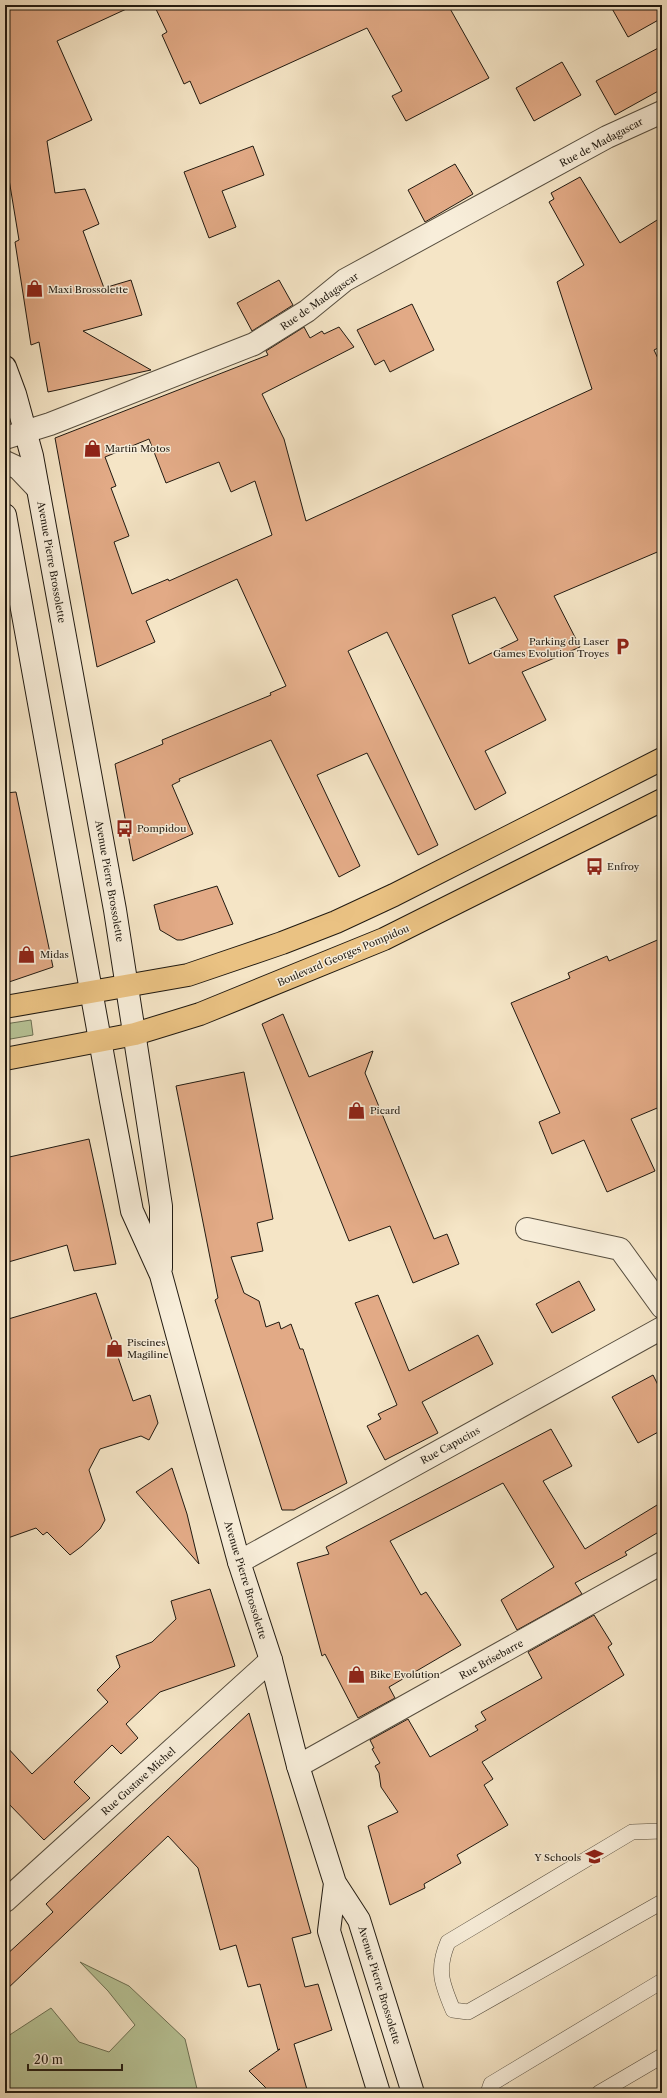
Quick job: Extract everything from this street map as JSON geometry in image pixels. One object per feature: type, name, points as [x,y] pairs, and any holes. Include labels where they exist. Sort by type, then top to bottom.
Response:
[{"type":"main road","name":"Rue de Madagascar","points":[[12,434],[50,424],[254,344],[307,311],[345,280],[607,137],[662,112]]},
{"type":"main road","name":"Avenue Pierre Brossolette","points":[[5,366],[18,404],[12,434],[38,489],[116,910],[161,1206],[161,1275]]},
{"type":"main road","name":"Avenue Pierre Brossolette","points":[[5,462],[18,468],[38,489]]},
{"type":"main road","name":"Avenue Pierre Brossolette","points":[[5,515],[132,1211],[161,1275],[239,1562],[271,1660],[298,1766],[335,1883],[359,1920],[413,2093]]},
{"type":"main road","points":[[5,1007],[188,975],[282,943],[336,922],[662,759]]},
{"type":"main road","name":"Boulevard Georges Pompidou","points":[[5,1059],[135,1034],[200,1014],[384,939],[662,800]]},
{"type":"main road","points":[[527,1229],[620,1249],[662,1307]]},
{"type":"main road","name":"Rue Capucins","points":[[239,1562],[662,1328]]},
{"type":"main road","name":"Rue Brisebarre","points":[[298,1766],[662,1563]]},
{"type":"main road","name":"Rue Gustave Michel","points":[[5,1901],[271,1660]]},
{"type":"main road","name":"Avenue Pierre Brossolette","points":[[335,1883],[330,1931],[379,2093]]},
{"type":"lane","points":[[662,1831],[632,1832],[448,1942],[441,1958],[441,1983],[453,2010],[468,2012],[662,1902]]},
{"type":"lane","points":[[488,2093],[491,2084],[662,1981]]},
{"type":"lane","points":[[599,2093],[662,2056]]},
{"type":"green space","points":[[31,1020],[33,1035],[5,1040],[5,1024]]},
{"type":"green space","points":[[80,1962],[129,1986],[185,2039],[198,2093],[5,2093],[5,2038],[51,2008],[79,2042],[109,2052],[135,2025],[108,1991]]},
{"type":"building","points":[[5,5],[135,5],[57,41],[92,120],[47,141],[55,193],[85,189],[99,224],[83,231],[104,288],[131,280],[142,315],[83,331],[151,370],[48,392],[39,342],[31,345],[15,242],[19,240],[5,155]]},
{"type":"building","points":[[154,5],[448,5],[489,78],[406,121],[392,96],[402,91],[367,28],[200,104],[190,81],[184,84],[162,35],[167,32]]},
{"type":"building","points":[[610,5],[662,5],[662,18],[628,37]]},
{"type":"building","points":[[662,46],[662,89],[615,115],[596,81]]},
{"type":"building","points":[[562,62],[581,95],[534,121],[516,88]]},
{"type":"building","points":[[253,146],[264,175],[222,191],[236,227],[209,238],[184,172]]},
{"type":"building","points":[[455,164],[473,194],[425,222],[408,190]]},
{"type":"building","points":[[580,177],[620,243],[662,217],[662,346],[654,350],[662,367],[662,550],[554,596],[580,647],[522,672],[546,720],[485,751],[506,793],[475,810],[387,632],[348,651],[438,845],[418,855],[367,753],[317,775],[360,866],[339,877],[271,740],[179,779],[180,781],[172,785],[193,834],[133,861],[115,764],[163,744],[162,740],[271,695],[270,693],[286,686],[237,579],[146,621],[155,642],[97,667],[55,438],[268,355],[266,351],[304,327],[310,338],[322,331],[324,334],[339,327],[354,347],[262,394],[284,439],[306,521],[592,389],[557,282],[584,265],[549,202],[554,199],[551,193]],"holes":[[[149,439],[166,483],[219,462],[231,492],[255,481],[272,535],[169,581],[168,579],[132,594],[114,542],[129,536],[111,488],[116,486],[105,457]],[[495,597],[518,640],[469,664],[452,615]]]},
{"type":"building","points":[[279,280],[293,305],[252,331],[237,303]]},
{"type":"building","points":[[412,304],[434,350],[390,372],[384,360],[375,365],[357,330]]},
{"type":"building","points":[[16,792],[53,967],[9,982],[5,967],[5,793]]},
{"type":"building","points":[[217,886],[233,924],[182,940],[177,940],[160,930],[154,905]]},
{"type":"building","points":[[662,938],[662,1106],[631,1119],[655,1171],[607,1192],[584,1140],[552,1154],[539,1122],[560,1113],[511,1003],[570,978],[568,973],[607,956],[609,961]]},
{"type":"building","points":[[283,1014],[309,1077],[373,1051],[365,1073],[434,1239],[447,1234],[459,1264],[413,1283],[390,1226],[349,1241],[262,1024]]},
{"type":"building","points":[[244,1072],[273,1219],[257,1223],[263,1251],[231,1257],[244,1293],[259,1301],[266,1327],[279,1322],[281,1329],[291,1324],[300,1349],[303,1349],[347,1483],[294,1510],[282,1510],[215,1300],[218,1298],[176,1086]]},
{"type":"building","points":[[89,1139],[116,1264],[74,1271],[67,1245],[5,1263],[5,1158]]},
{"type":"building","points":[[579,1281],[595,1310],[552,1333],[536,1304]]},
{"type":"building","points":[[96,1293],[133,1401],[150,1395],[158,1423],[149,1440],[141,1436],[100,1449],[89,1470],[105,1520],[100,1529],[70,1555],[47,1532],[43,1535],[36,1528],[5,1539],[5,1320]]},
{"type":"building","points":[[378,1295],[409,1371],[478,1335],[493,1364],[422,1402],[438,1433],[385,1460],[367,1426],[381,1419],[378,1414],[397,1405],[355,1303]]},
{"type":"building","points":[[653,1375],[662,1393],[662,1430],[638,1443],[612,1397]]},
{"type":"building","points":[[551,1429],[572,1466],[543,1481],[585,1549],[662,1502],[662,1530],[625,1552],[627,1555],[575,1583],[582,1594],[517,1630],[501,1600],[554,1567],[503,1483],[390,1541],[421,1595],[426,1592],[461,1645],[389,1687],[395,1698],[358,1718],[325,1654],[322,1656],[297,1563],[329,1554],[326,1547]]},
{"type":"building","points":[[172,1468],[187,1514],[199,1564],[136,1492]]},
{"type":"building","points":[[210,1589],[235,1666],[160,1692],[126,1724],[138,1738],[121,1754],[112,1745],[74,1782],[90,1798],[44,1840],[5,1800],[5,1745],[32,1774],[108,1702],[97,1690],[120,1667],[116,1656],[152,1642],[176,1619],[171,1601]]},
{"type":"building","points":[[594,1615],[612,1644],[608,1647],[624,1675],[482,1762],[493,1779],[484,1785],[508,1825],[457,1855],[461,1863],[424,1884],[425,1888],[390,1905],[368,1826],[398,1812],[381,1787],[379,1773],[375,1766],[380,1763],[372,1749],[374,1748],[370,1740],[408,1719],[430,1757],[478,1730],[475,1726],[486,1720],[481,1712],[542,1678],[528,1652]]},
{"type":"building","points":[[249,1713],[311,1933],[292,1938],[305,1987],[318,1984],[332,2030],[294,2044],[308,2093],[271,2093],[249,2071],[280,2049],[278,2050],[260,1984],[248,1987],[236,1945],[220,1950],[198,1868],[168,1836],[5,1991],[5,1956],[53,1912],[46,1904]]},
{"type":"place","name":"Maxi Brossolette","points":[[35,289]]},
{"type":"place","name":"Martin Motos","points":[[92,448]]},
{"type":"place","name":"Parking du Laser Games Evolution Troyes","points":[[622,647]]},
{"type":"place","name":"Pompidou","points":[[124,828]]},
{"type":"place","name":"Enfroy","points":[[594,866]]},
{"type":"place","name":"Midas","points":[[27,954]]},
{"type":"place","name":"Picard","points":[[357,1110]]},
{"type":"place","name":"Piscines Magiline","points":[[114,1348]]},
{"type":"place","name":"Bike Evolution","points":[[357,1674]]},
{"type":"place","name":"Y Schools","points":[[594,1857]]}]
